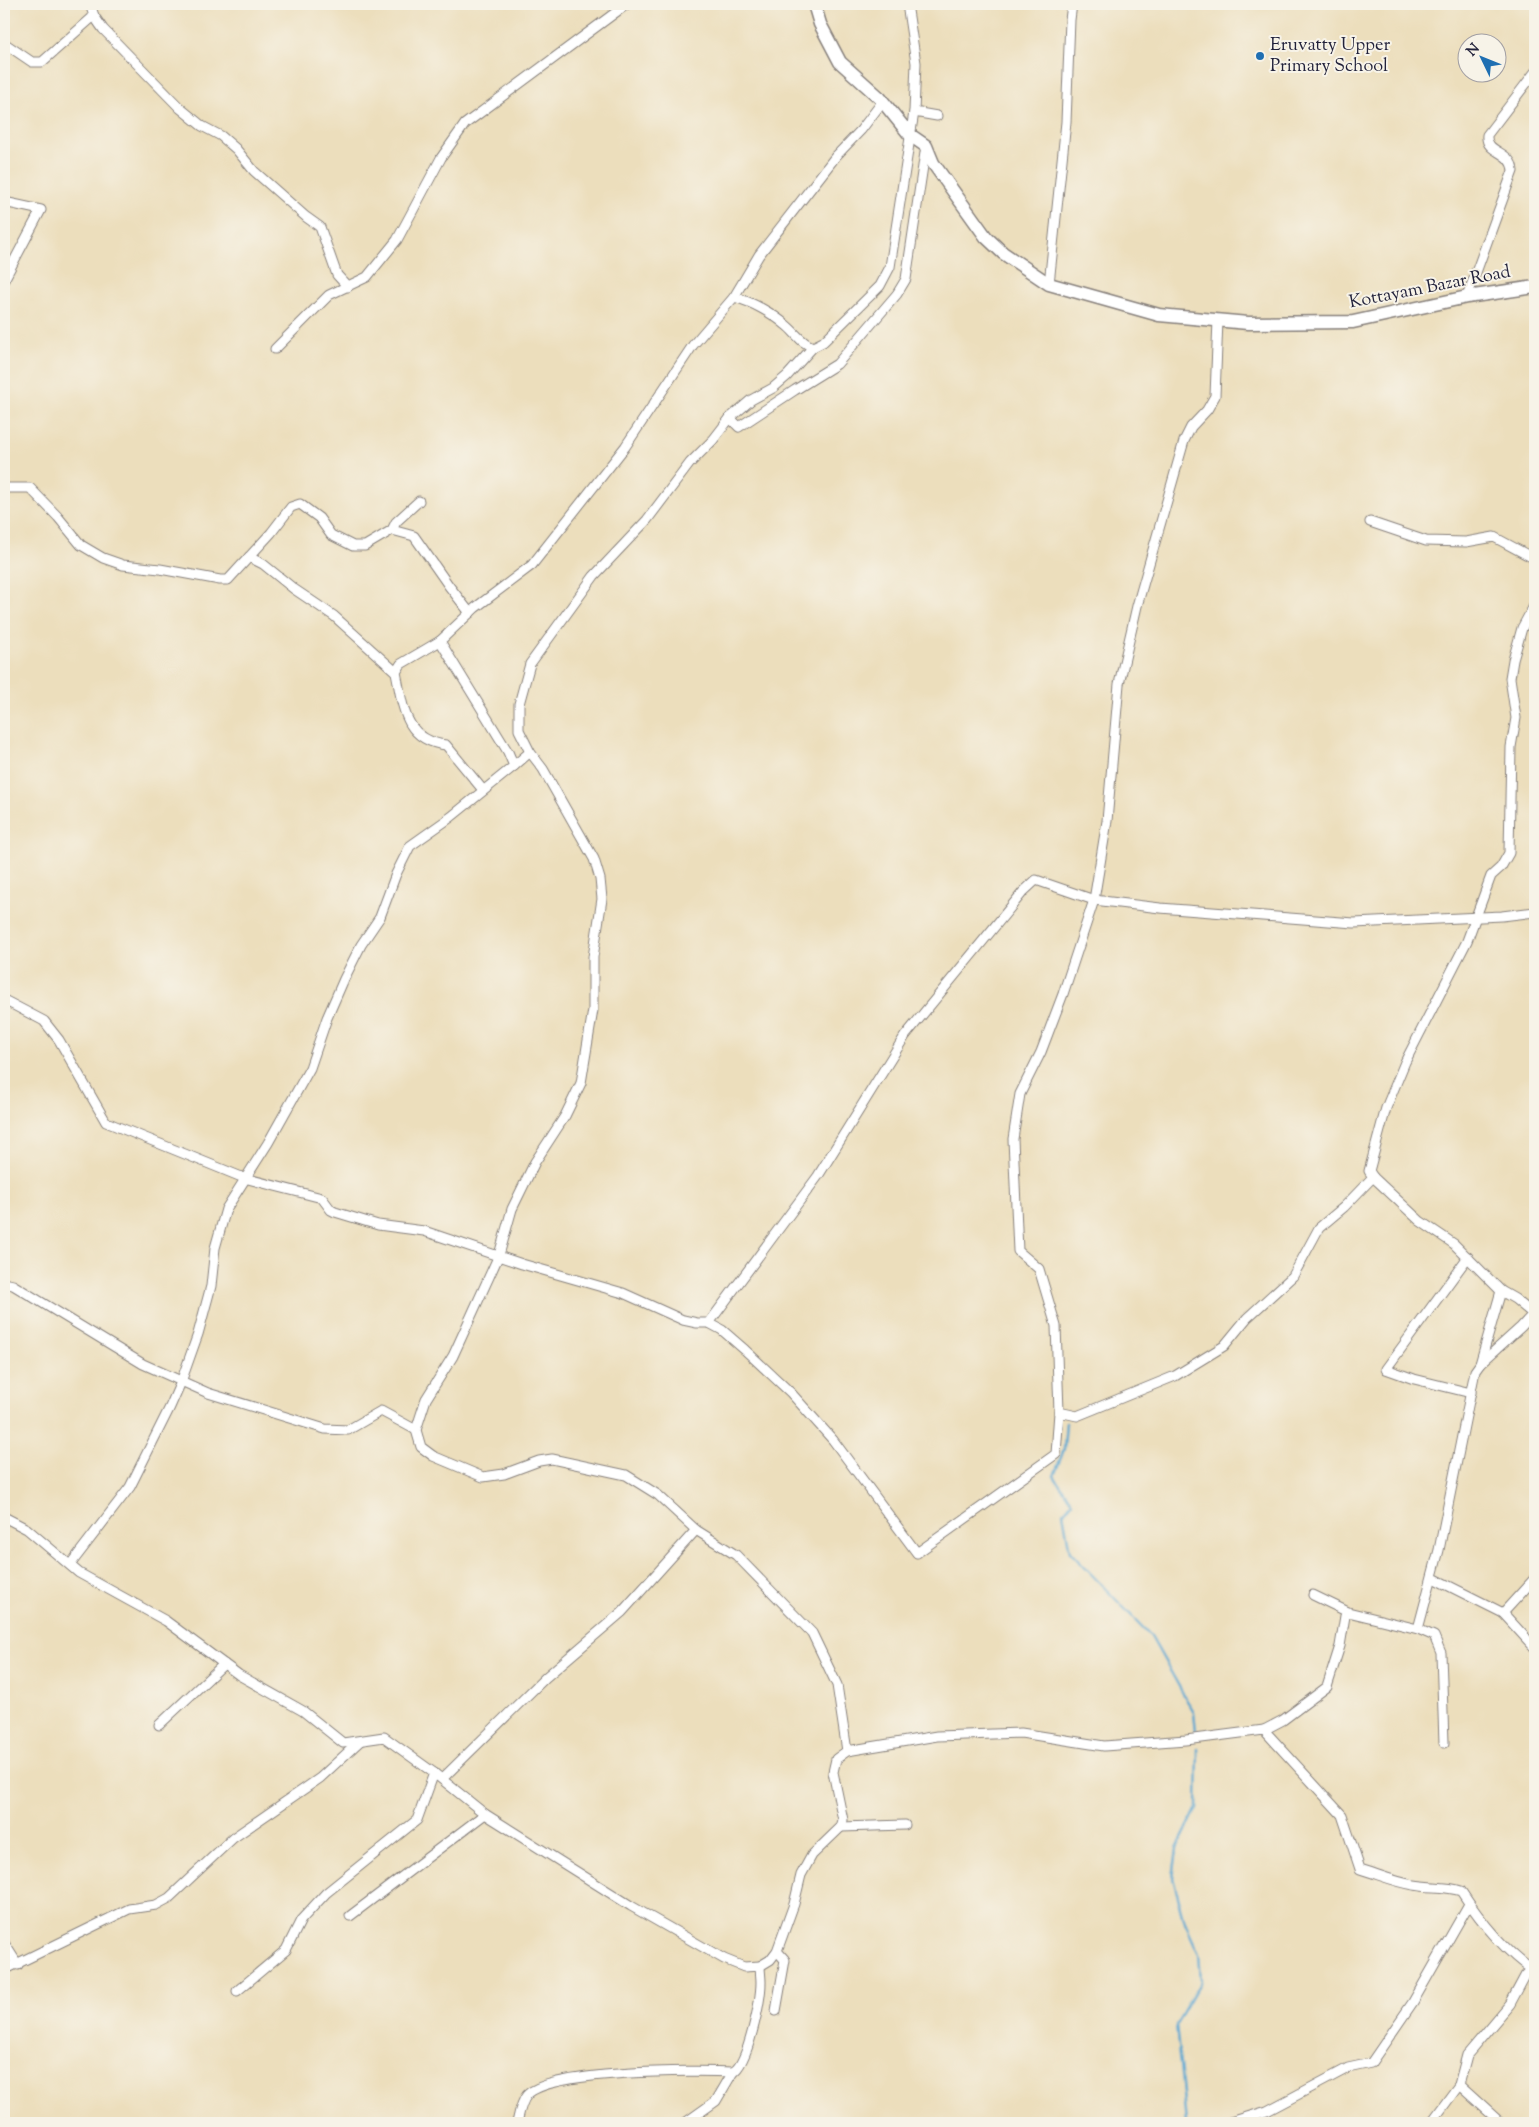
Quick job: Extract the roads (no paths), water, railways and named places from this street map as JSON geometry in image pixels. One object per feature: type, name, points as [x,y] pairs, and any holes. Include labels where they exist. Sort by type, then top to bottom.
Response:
[{"type":"main road","points":[[814,4],[820,24],[840,62],[883,102],[911,136],[926,146]]},
{"type":"main road","name":"Kottayam Bazar Road","points":[[926,146],[933,163],[986,236],[1003,253],[1049,284],[1159,314],[1248,323],[1354,322],[1467,298],[1535,287]]},
{"type":"street","points":[[90,4],[94,16],[103,29],[134,58],[180,108],[202,126],[221,136],[236,149],[254,171],[320,227],[337,274],[348,287]]},
{"type":"street","points":[[275,349],[329,295],[367,277],[397,240],[441,158],[465,124],[627,4]]},
{"type":"street","points":[[847,1751],[837,1685],[812,1633],[736,1555],[696,1530],[658,1495],[626,1475],[552,1459],[504,1474],[483,1477],[433,1456],[421,1447],[416,1430],[426,1399],[453,1356],[499,1255],[512,1209],[535,1162],[565,1116],[582,1083],[593,1010],[593,957],[602,899],[600,879],[594,859],[543,769],[530,752],[520,730],[520,704],[530,664],[594,576],[647,520],[690,463],[713,440],[730,418],[751,400],[773,388],[787,376],[813,347],[823,342],[855,312],[880,286],[886,276],[890,268],[896,235],[914,112],[916,63],[907,4]]},
{"type":"street","points":[[1049,284],[1066,122],[1072,4]]},
{"type":"street","points":[[4,43],[32,62],[42,62],[55,54],[94,16]]},
{"type":"street","points":[[1467,298],[1513,171],[1513,164],[1510,160],[1490,147],[1487,135],[1535,72]]},
{"type":"street","points":[[396,672],[401,664],[440,641],[470,613],[532,565],[625,447],[692,345],[734,297],[759,255],[836,156],[861,130],[883,102]]},
{"type":"street","points":[[914,112],[937,116]]},
{"type":"street","points":[[730,418],[739,427],[837,364],[898,294],[906,280],[926,146]]},
{"type":"street","points":[[4,202],[41,210],[4,280]]},
{"type":"street","points":[[734,297],[746,300],[772,316],[786,325],[802,341],[813,347]]},
{"type":"street","points":[[4,1000],[44,1022],[60,1040],[106,1122],[244,1178],[322,1198],[331,1210],[378,1224],[424,1232],[522,1264],[623,1293],[683,1320],[709,1323],[722,1330],[791,1393],[833,1440],[917,1553],[1056,1454],[1059,1412],[1056,1326],[1039,1269],[1018,1251],[1013,1139],[1020,1094],[1041,1052],[1060,1003],[1094,900],[1107,821],[1119,684],[1137,606],[1184,441],[1191,426],[1208,410],[1214,396],[1218,320]]},
{"type":"street","points":[[4,488],[30,488],[58,517],[81,545],[104,558],[123,565],[160,569],[220,580],[228,580],[295,504],[300,504],[319,518],[331,535],[353,546],[365,546],[392,530],[396,522],[420,501]]},
{"type":"street","points":[[1370,522],[1426,541],[1466,542],[1494,537],[1535,559]]},
{"type":"street","points":[[392,530],[414,536],[470,613]]},
{"type":"street","points":[[249,557],[263,564],[294,589],[334,616],[396,672],[408,724],[420,737],[432,744],[446,745],[483,790]]},
{"type":"street","points":[[1418,1629],[1433,1578],[1475,1371],[1480,1364],[1534,1314],[1501,1290],[1454,1244],[1414,1215],[1373,1177],[1369,1170],[1386,1108],[1405,1062],[1462,950],[1491,876],[1501,867],[1509,853],[1511,747],[1516,718],[1510,678],[1512,660],[1522,628],[1535,604]]},
{"type":"street","points":[[440,641],[508,752],[514,766]]},
{"type":"street","points":[[70,1565],[130,1486],[181,1382],[198,1334],[211,1286],[215,1248],[226,1209],[268,1142],[310,1068],[327,1018],[344,979],[360,945],[380,917],[396,874],[410,846],[451,817],[530,752]]},
{"type":"street","points":[[709,1323],[818,1176],[904,1036],[1023,892],[1036,880],[1094,900],[1160,908],[1354,923],[1535,912]]},
{"type":"street","points":[[1059,1412],[1077,1416],[1175,1376],[1224,1346],[1247,1318],[1292,1276],[1319,1228],[1344,1207],[1373,1177]]},
{"type":"street","points":[[1468,1257],[1386,1369],[1414,1380],[1471,1393]]},
{"type":"street","points":[[4,1283],[13,1285],[143,1364],[181,1382],[324,1429],[348,1430],[381,1411],[416,1430]]},
{"type":"street","points":[[1480,1364],[1501,1290]]},
{"type":"street","points":[[4,1517],[28,1529],[79,1573],[166,1621],[239,1675],[303,1710],[343,1744],[384,1737],[438,1776],[485,1814],[631,1906],[687,1938],[744,1967],[760,1966],[770,1960],[777,1951],[794,1904],[801,1875],[812,1855],[841,1827],[843,1820],[833,1772],[836,1759],[847,1751],[937,1736],[1021,1733],[1104,1746],[1186,1740],[1264,1730],[1284,1720],[1327,1687],[1340,1646],[1345,1616],[1348,1612]]},
{"type":"street","points":[[237,1991],[286,1950],[301,1920],[326,1893],[417,1820],[438,1776],[546,1677],[622,1612],[696,1530]]},
{"type":"street","points":[[1433,1578],[1503,1613],[1535,1648]]},
{"type":"street","points":[[1503,1613],[1535,1578]]},
{"type":"street","points":[[1313,1595],[1348,1612],[1418,1629],[1434,1636],[1441,1653],[1444,1743]]},
{"type":"street","points":[[159,1725],[224,1664]]},
{"type":"street","points":[[1264,1730],[1342,1815],[1360,1869],[1406,1884],[1426,1887],[1448,1887],[1461,1891],[1480,1921],[1512,1954],[1533,1971],[1525,1976],[1510,2004],[1467,2055],[1459,2085],[1431,2123]]},
{"type":"street","points":[[4,1970],[129,1909],[156,1905],[168,1898],[233,1838],[320,1778],[360,1741]]},
{"type":"street","points":[[350,1916],[485,1814]]},
{"type":"street","points":[[841,1827],[905,1825]]},
{"type":"street","points":[[1226,2123],[1267,2111],[1348,2068],[1371,2063],[1413,2002],[1469,1904]]},
{"type":"street","points":[[4,1943],[18,1964]]},
{"type":"street","points":[[776,2010],[785,1960],[777,1951]]},
{"type":"street","points":[[685,2123],[716,2101],[733,2072],[742,2063],[748,2046],[761,1983],[760,1966]]},
{"type":"street","points":[[518,2123],[520,2110],[527,2095],[538,2087],[615,2073],[733,2072]]},
{"type":"street","points":[[1459,2085],[1498,2123]]},
{"type":"waterway","points":[[1066,1422],[1064,1449],[1054,1476],[1072,1502],[1063,1513],[1070,1552],[1150,1635],[1194,1713],[1196,1731]]},
{"type":"waterway","points":[[1186,2123],[1176,2025],[1201,1981],[1199,1954],[1185,1923],[1173,1878],[1177,1849],[1197,1808],[1198,1748]]},
{"type":"place","name":"Eruvatty Upper Primary School","points":[[1260,56]]}]
